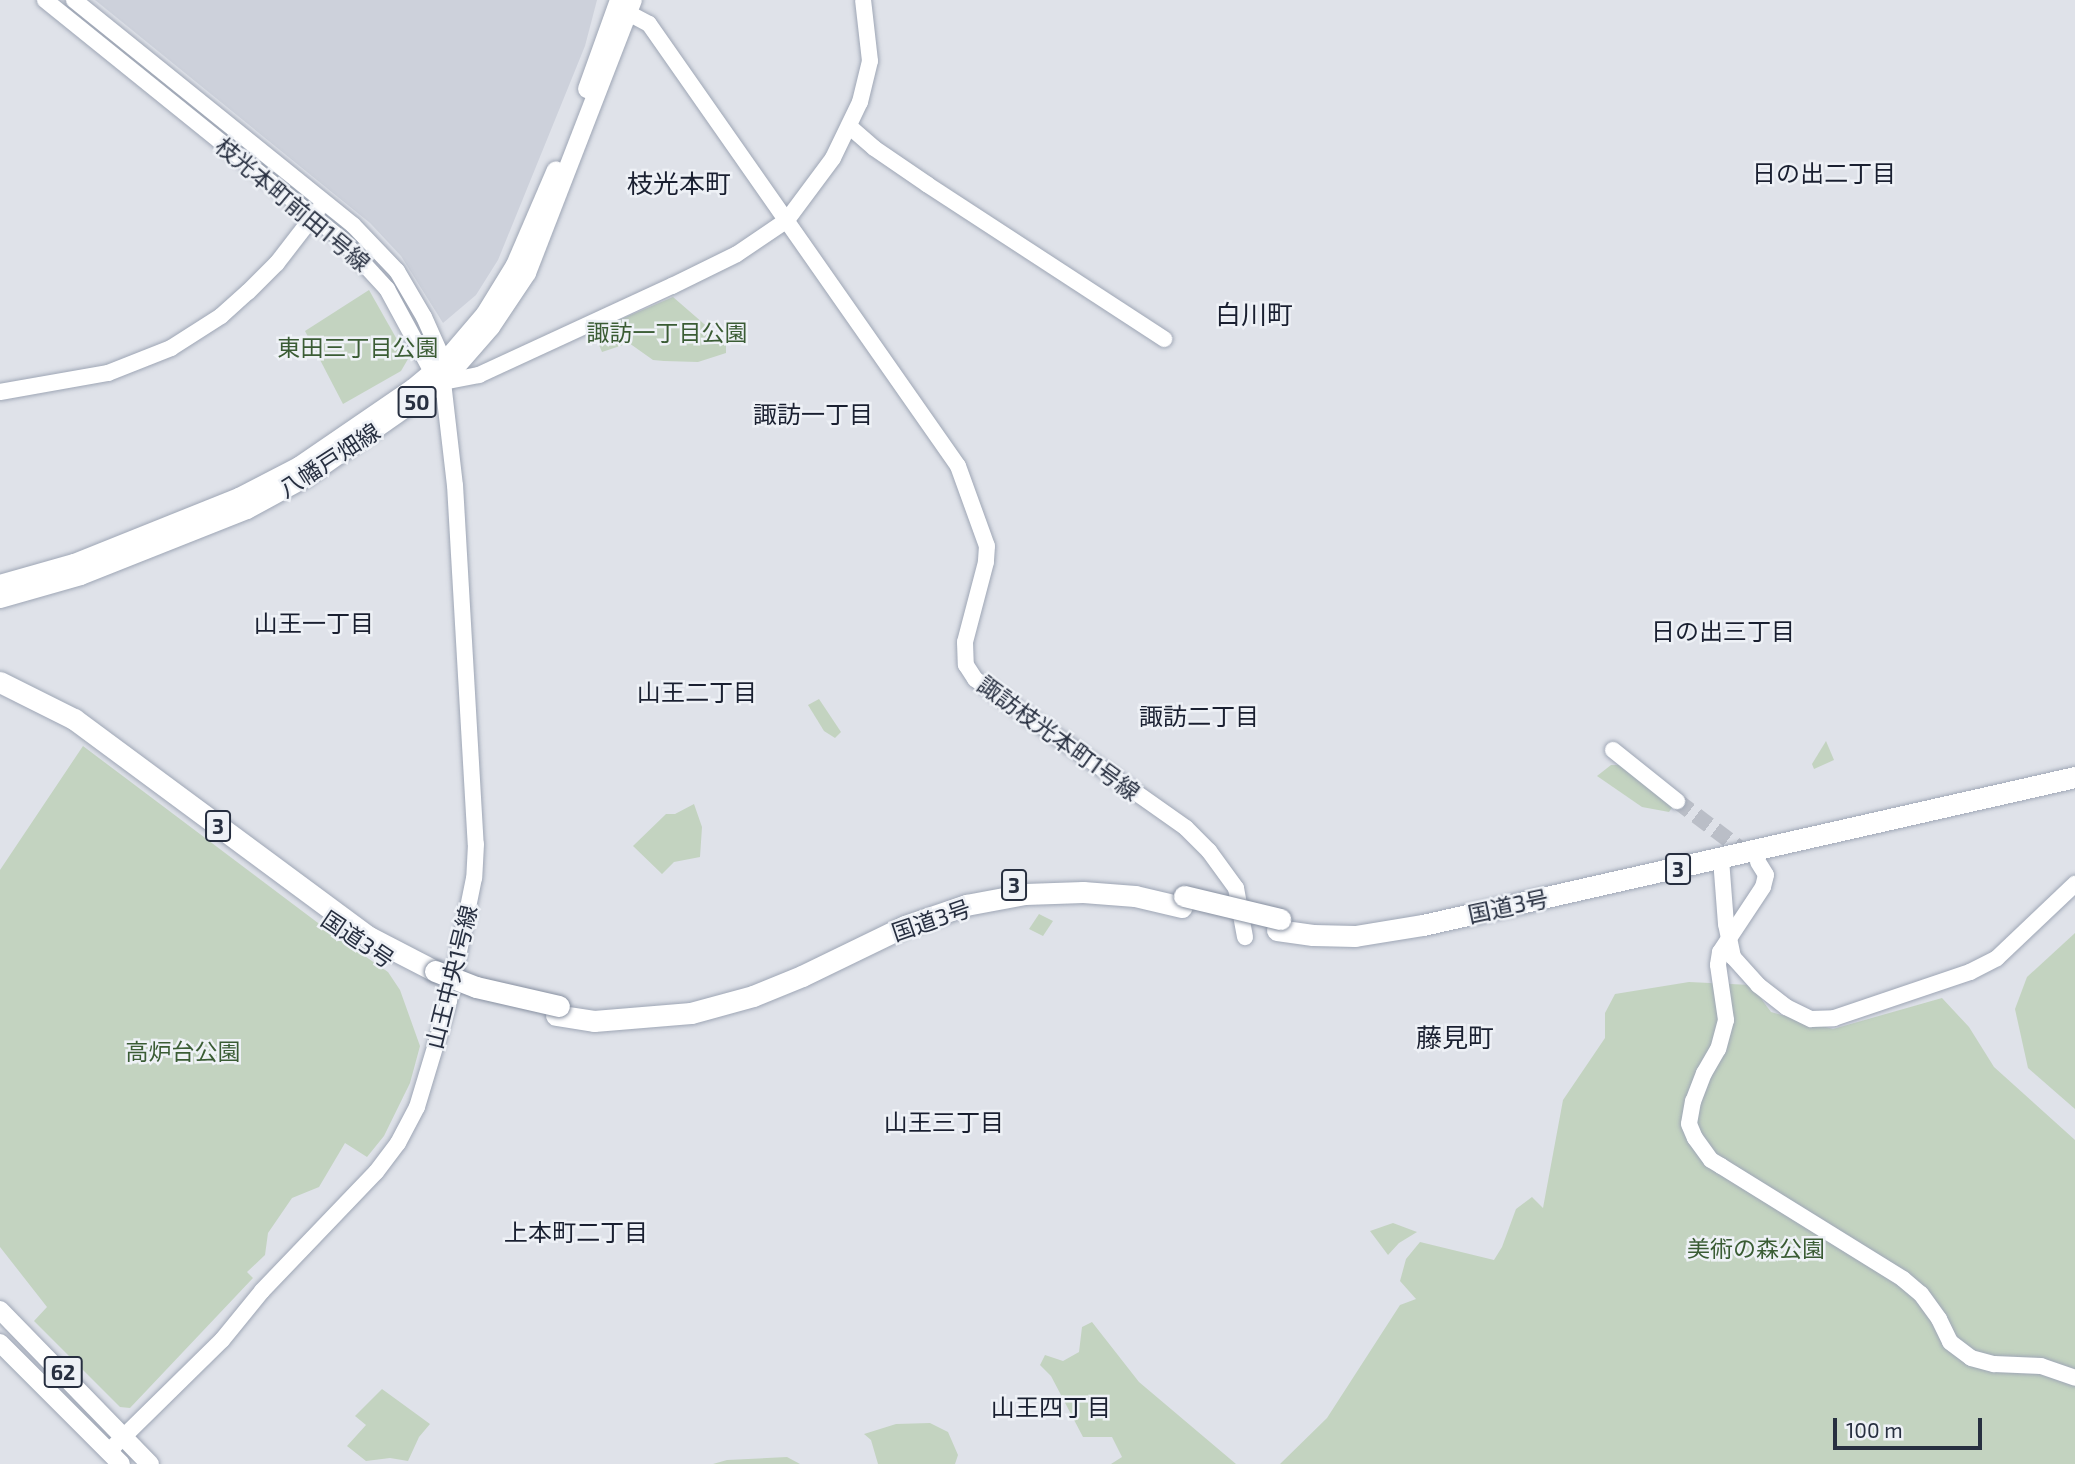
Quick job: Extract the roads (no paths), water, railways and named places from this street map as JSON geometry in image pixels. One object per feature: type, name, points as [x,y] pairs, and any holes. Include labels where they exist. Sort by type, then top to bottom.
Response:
[{"type":"highway","name":"国道3号","points":[[0,682],[74,719],[369,937],[433,976],[473,997],[558,1011],[594,1021],[668,1010],[753,985],[856,944],[897,916],[964,895],[1022,884],[1084,881],[1135,886],[1313,935],[1355,936],[1423,925],[2075,777]]},
{"type":"highway","name":"国道3号","points":[[0,694],[71,730],[393,963],[433,976]]},
{"type":"highway","name":"国道3号","points":[[1279,924],[1355,925],[1431,913],[2075,768]]},
{"type":"main road","name":"八幡戸畑線","points":[[0,599],[81,576],[247,510],[306,478],[440,372],[485,314],[515,265],[625,5]]},
{"type":"main road","name":"八幡戸畑線","points":[[0,584],[74,563],[239,498],[299,466],[440,372]]},
{"type":"main road","name":"62","points":[[0,1310],[150,1464]]},
{"type":"main road","name":"62","points":[[0,1343],[115,1458]]},
{"type":"street","name":"枝光本町前田1号線","points":[[45,0],[342,240],[387,289],[440,372]]},
{"type":"street","name":"枝光本町前田1号線","points":[[74,0],[382,253],[416,300],[440,372]]},
{"type":"street","points":[[440,372],[479,375],[737,254],[787,220],[833,158],[850,127],[870,61],[863,0]]},
{"type":"street","points":[[625,5],[649,24],[787,220]]},
{"type":"street","points":[[850,127],[917,177],[1164,340]]},
{"type":"street","points":[[0,392],[108,373],[171,348],[221,316],[239,300],[272,268],[323,202]]},
{"type":"street","name":"諏訪枝光本町1号線","points":[[787,220],[949,451],[972,500],[987,547],[986,562],[965,642],[966,666],[975,679],[1186,828],[1209,850],[1236,888],[1245,937]]},
{"type":"street","name":"山王中央1号線","points":[[115,1458],[124,1437],[222,1340],[262,1291],[376,1172],[398,1143],[417,1108],[459,959],[474,878],[476,844],[455,485],[440,372]]},
{"type":"street","points":[[1613,750],[1676,800]]},
{"type":"street","points":[[1721,859],[1726,923],[1733,957],[1758,985],[1786,1007],[1811,1019],[1834,1018],[1970,972],[1997,958],[2075,884]]},
{"type":"street","points":[[1758,862],[1766,875],[1763,887],[1720,952],[1718,965],[1726,1008],[1724,1032],[1696,1092],[1689,1124],[1711,1160],[1903,1279],[1921,1294],[1939,1319],[1950,1342],[1971,1358],[1994,1364],[2041,1366],[2075,1378]]},
{"type":"tunnel","points":[[1677,801],[1750,856]]},
{"type":"district","name":"日の出二丁目","points":[[1824,173]]},
{"type":"district","name":"枝光本町","points":[[679,183]]},
{"type":"district","name":"白川町","points":[[1254,314]]},
{"type":"district","name":"諏訪一丁目","points":[[813,414]]},
{"type":"district","name":"山王一丁目","points":[[314,623]]},
{"type":"district","name":"日の出三丁目","points":[[1723,631]]},
{"type":"district","name":"山王二丁目","points":[[697,692]]},
{"type":"district","name":"諏訪二丁目","points":[[1199,716]]},
{"type":"district","name":"藤見町","points":[[1455,1037]]},
{"type":"district","name":"山王三丁目","points":[[944,1122]]},
{"type":"district","name":"上本町二丁目","points":[[576,1232]]},
{"type":"district","name":"山王四丁目","points":[[1051,1407]]},
{"type":"park label","name":"諏訪一丁目公園","points":[[667,332]]},
{"type":"park label","name":"東田三丁目公園","points":[[358,347]]},
{"type":"park label","name":"高炉台公園","points":[[183,1051]]},
{"type":"park label","name":"美術の森公園","points":[[1756,1248]]}]
